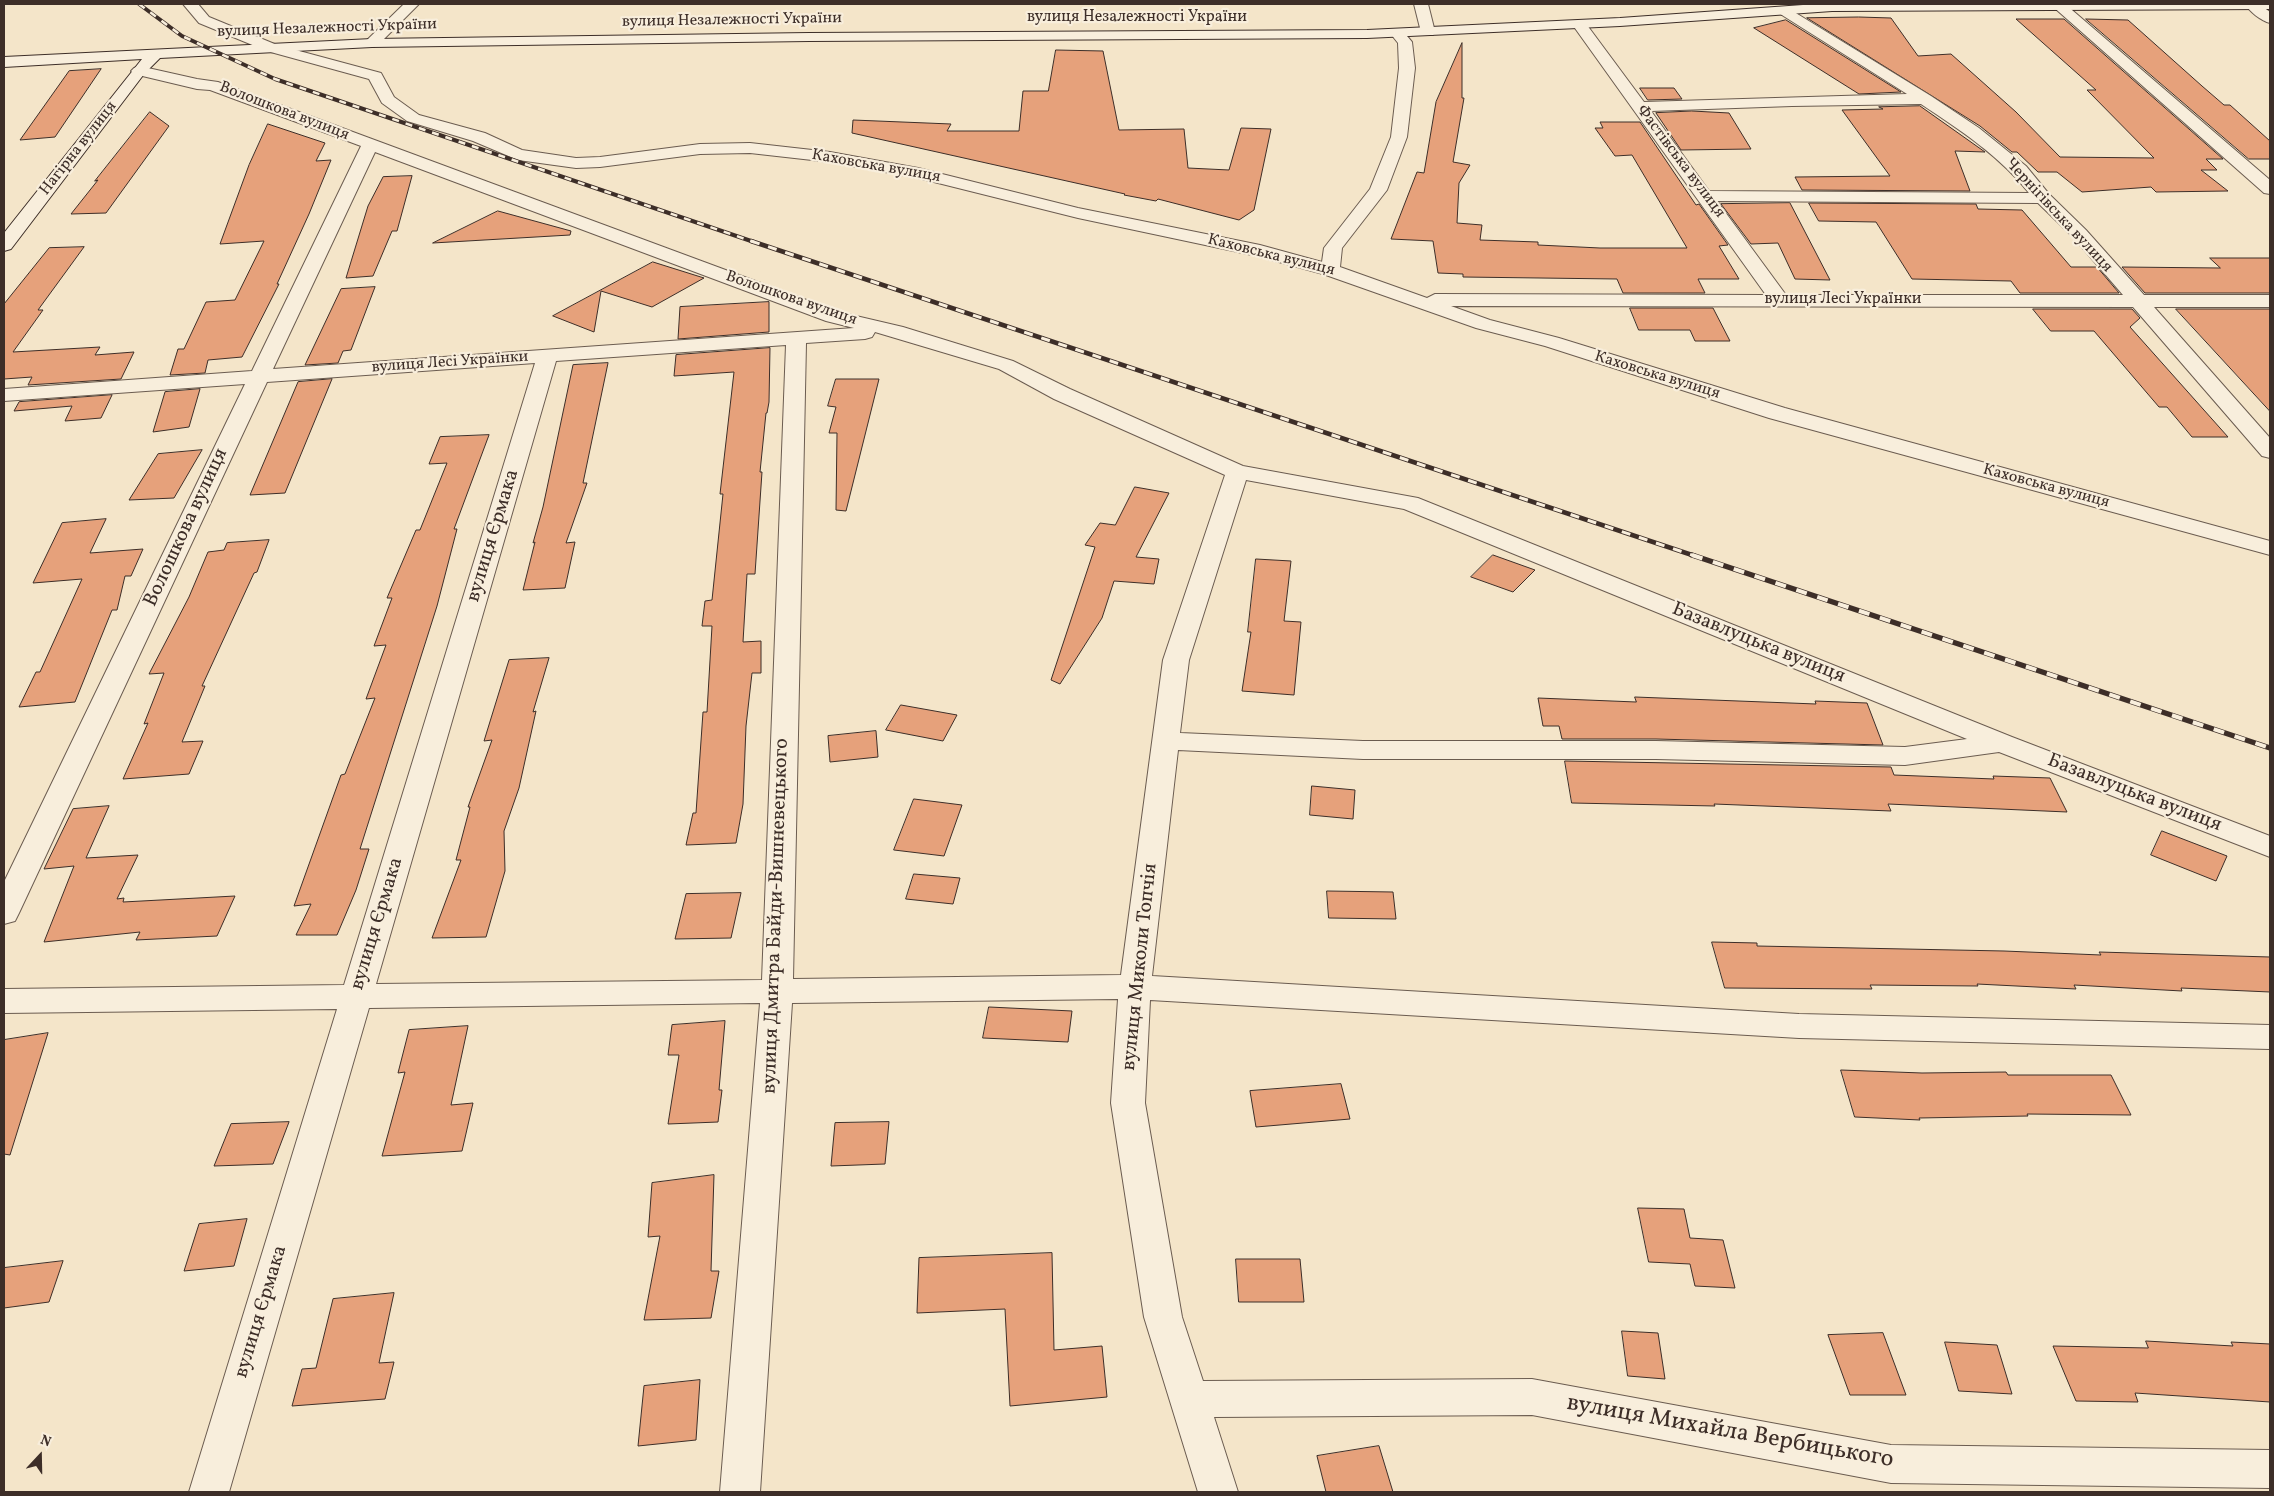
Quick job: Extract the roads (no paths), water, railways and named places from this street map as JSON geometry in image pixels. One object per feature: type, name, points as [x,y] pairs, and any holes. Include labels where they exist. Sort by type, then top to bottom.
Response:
[{"type":"street","points":[[190,4],[204,20],[272,48]]},
{"type":"street","points":[[372,43],[412,4]]},
{"type":"street","points":[[1421,4],[1428,32]]},
{"type":"street","points":[[2057,4],[2270,189]]},
{"type":"street","name":"вулиця Незалежності України","points":[[4,62],[372,43],[809,37],[1396,33],[1579,24],[1832,7],[2057,4],[2270,5]]},
{"type":"street","points":[[2252,5],[2270,19]]},
{"type":"street","name":"Чернігівська вулиця","points":[[1781,10],[1925,99],[1973,132],[2020,170],[2043,198],[2080,234],[2270,451]]},
{"type":"street","name":"Фастівська вулиця","points":[[1579,24],[1780,300]]},
{"type":"street","points":[[1330,270],[1333,248],[1378,190],[1399,137],[1407,68],[1405,42],[1396,33]]},
{"type":"street","name":"Каховська вулиця","points":[[272,48],[375,76],[388,100],[413,118],[479,137],[518,154],[576,163],[600,162],[708,149],[750,148],[830,157],[918,173],[1078,214],[1260,251],[1330,270],[1484,324],[1552,342],[1777,414],[2270,548]]},
{"type":"street","name":"Нагірна вулиця","points":[[4,245],[139,71],[156,54]]},
{"type":"street","name":"Волошкова вулиця","points":[[139,71],[197,84],[212,85],[833,317],[896,331],[1006,365],[1062,394],[1237,472]]},
{"type":"street","points":[[1638,107],[1792,101],[1925,99]]},
{"type":"street","name":"Волошкова вулиця","points":[[4,913],[370,144]]},
{"type":"street","points":[[1706,196],[2043,198]]},
{"type":"street","name":"вулиця Лесі Українки","points":[[1416,300],[2270,301]]},
{"type":"street","name":"вулиця Лесі Українки","points":[[4,395],[896,331]]},
{"type":"street","name":"вулиця Дмитра Байди-Вишневецького","points":[[740,1492],[777,991],[796,338]]},
{"type":"street","name":"вулиця Єрмака","points":[[209,1492],[548,356]]},
{"type":"street","name":"вулиця Миколи Топчія","points":[[1218,1492],[1163,1317],[1128,1103],[1135,987],[1176,660],[1237,472]]},
{"type":"street","name":"Базавлуцька вулиця","points":[[1237,472],[1410,503],[2002,743],[2270,846]]},
{"type":"street","points":[[1166,741],[1363,750],[1656,750],[1905,756],[2002,743]]},
{"type":"street","points":[[4,1001],[1135,987],[1799,1026],[2270,1037]]},
{"type":"street","name":"вулиця Михайла Вербицького","points":[[1189,1399],[1532,1397],[1891,1464],[2270,1469]]},
{"type":"railway","points":[[139,4],[182,36],[275,79],[754,242]]},
{"type":"railway","points":[[751,241],[1695,556]]},
{"type":"railway","points":[[1692,555],[2270,748]]}]
